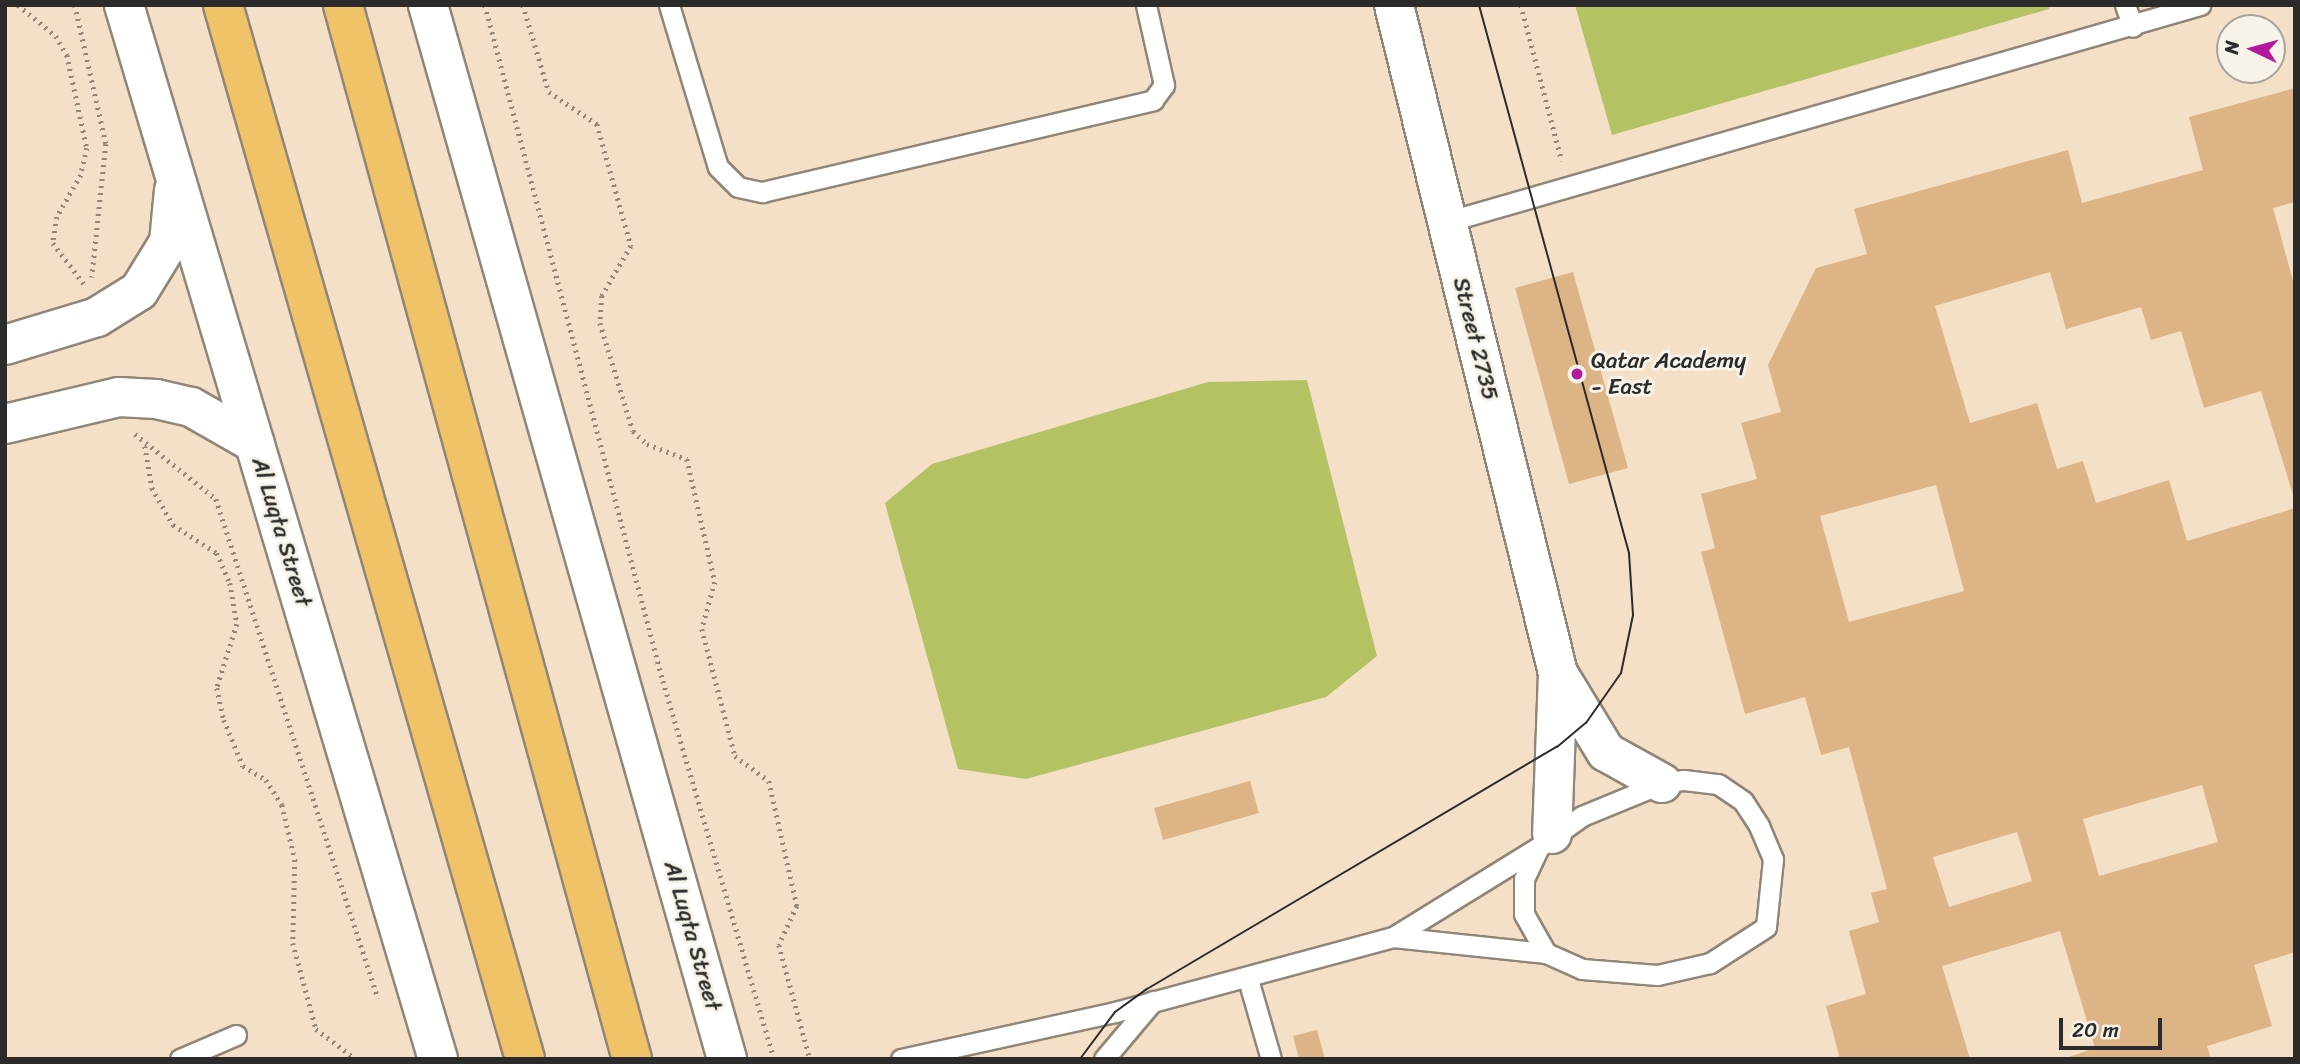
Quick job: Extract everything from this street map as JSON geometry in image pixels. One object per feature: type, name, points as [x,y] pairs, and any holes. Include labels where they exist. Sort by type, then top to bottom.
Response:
[{"type":"main road","points":[[223,5],[525,1059]]},
{"type":"main road","points":[[344,5],[632,1059]]},
{"type":"street","name":"Al Luqta Street","points":[[124,5],[176,170],[254,443],[438,1059]]},
{"type":"street","name":"Al Luqta Street","points":[[428,5],[727,1059]]},
{"type":"street","name":"Street 2735","points":[[1394,5],[1558,673],[1606,752],[1662,783]]},
{"type":"street","points":[[5,345],[97,317],[139,291],[169,242],[176,170]]},
{"type":"street","points":[[5,424],[119,397],[191,407],[254,443]]},
{"type":"street","name":"Street 2735","points":[[1546,840],[1558,673]]},
{"type":"lane","points":[[669,5],[718,167],[738,187],[762,192],[1153,100],[1164,85],[1146,5]]},
{"type":"lane","points":[[2125,5],[2133,27]]},
{"type":"lane","points":[[1446,222],[2133,27],[2200,5]]},
{"type":"lane","points":[[901,1059],[952,1051],[1248,979],[1393,937],[1546,840],[1662,783],[1718,785],[1743,801],[1773,859],[1766,927],[1710,963],[1657,975],[1582,969],[1546,953],[1393,937]]},
{"type":"lane","points":[[1546,840],[1524,879],[1524,914],[1546,953]]},
{"type":"lane","points":[[1248,979],[1271,1059]]},
{"type":"lane","points":[[1104,1059],[1153,1000]]},
{"type":"lane","points":[[180,1059],[236,1035]]},
{"type":"path","points":[[18,5],[56,36],[67,55],[87,148],[81,175],[57,217],[53,243],[88,288],[99,257],[106,144],[75,5]]},
{"type":"path","points":[[485,5],[663,681],[774,1059]]},
{"type":"path","points":[[523,5],[549,92],[597,124],[631,246],[602,296],[600,323],[633,431],[647,444],[687,459],[715,582],[702,629],[734,756],[748,772],[769,781],[797,906],[779,945],[810,1059]]},
{"type":"path","points":[[1521,5],[1569,189]]},
{"type":"path","points":[[119,397],[130,428],[145,445],[216,499],[382,1010]]},
{"type":"path","points":[[145,445],[152,488],[173,525],[217,553],[230,583],[237,624],[217,688],[224,720],[243,766],[266,780],[282,805],[295,860],[293,943],[316,1029],[356,1059]]},
{"type":"green space","points":[[1575,5],[2048,5],[2049,9],[1612,135]]},
{"type":"green space","points":[[1307,380],[1377,656],[1326,697],[1026,779],[958,769],[885,503],[932,464],[1208,382]]},
{"type":"building","points":[[2295,88],[2295,202],[2273,208],[2295,288],[2295,501],[2261,391],[2204,408],[2181,331],[2151,340],[2141,307],[2066,329],[2050,272],[1935,306],[1970,423],[2037,403],[2057,469],[2083,461],[2096,503],[2169,480],[2187,541],[2295,508],[2295,952],[2254,965],[2272,1026],[2207,1046],[2211,1059],[2063,1059],[2095,1048],[2060,931],[1942,966],[1970,1059],[1840,1059],[1826,1006],[1866,994],[1849,931],[1879,922],[1871,893],[1887,889],[1849,747],[1821,755],[1805,697],[1745,714],[1701,552],[1715,548],[1701,494],[1757,479],[1741,423],[1781,412],[1768,365],[1816,268],[1867,254],[1854,209],[2068,150],[2082,203],[2203,170],[2189,117]],"holes":[[[1936,485],[1964,591],[1849,622],[1820,516]],[[2202,785],[2218,842],[2099,876],[2083,819]],[[2017,832],[2032,881],[1949,907],[1933,857]]]},
{"type":"building","points":[[1573,272],[1628,468],[1569,484],[1515,288]]},
{"type":"building","points":[[1250,781],[1259,813],[1163,840],[1154,808]]},
{"type":"building","points":[[1317,1030],[1325,1059],[1299,1059],[1293,1036]]},
{"type":"tram line","points":[[1080,1059],[1115,1012],[1147,989],[1557,747],[1586,723],[1621,673],[1633,615],[1629,553],[1479,5]]},
{"type":"place","name":"Qatar Academy - East","points":[[1577,374]]}]
